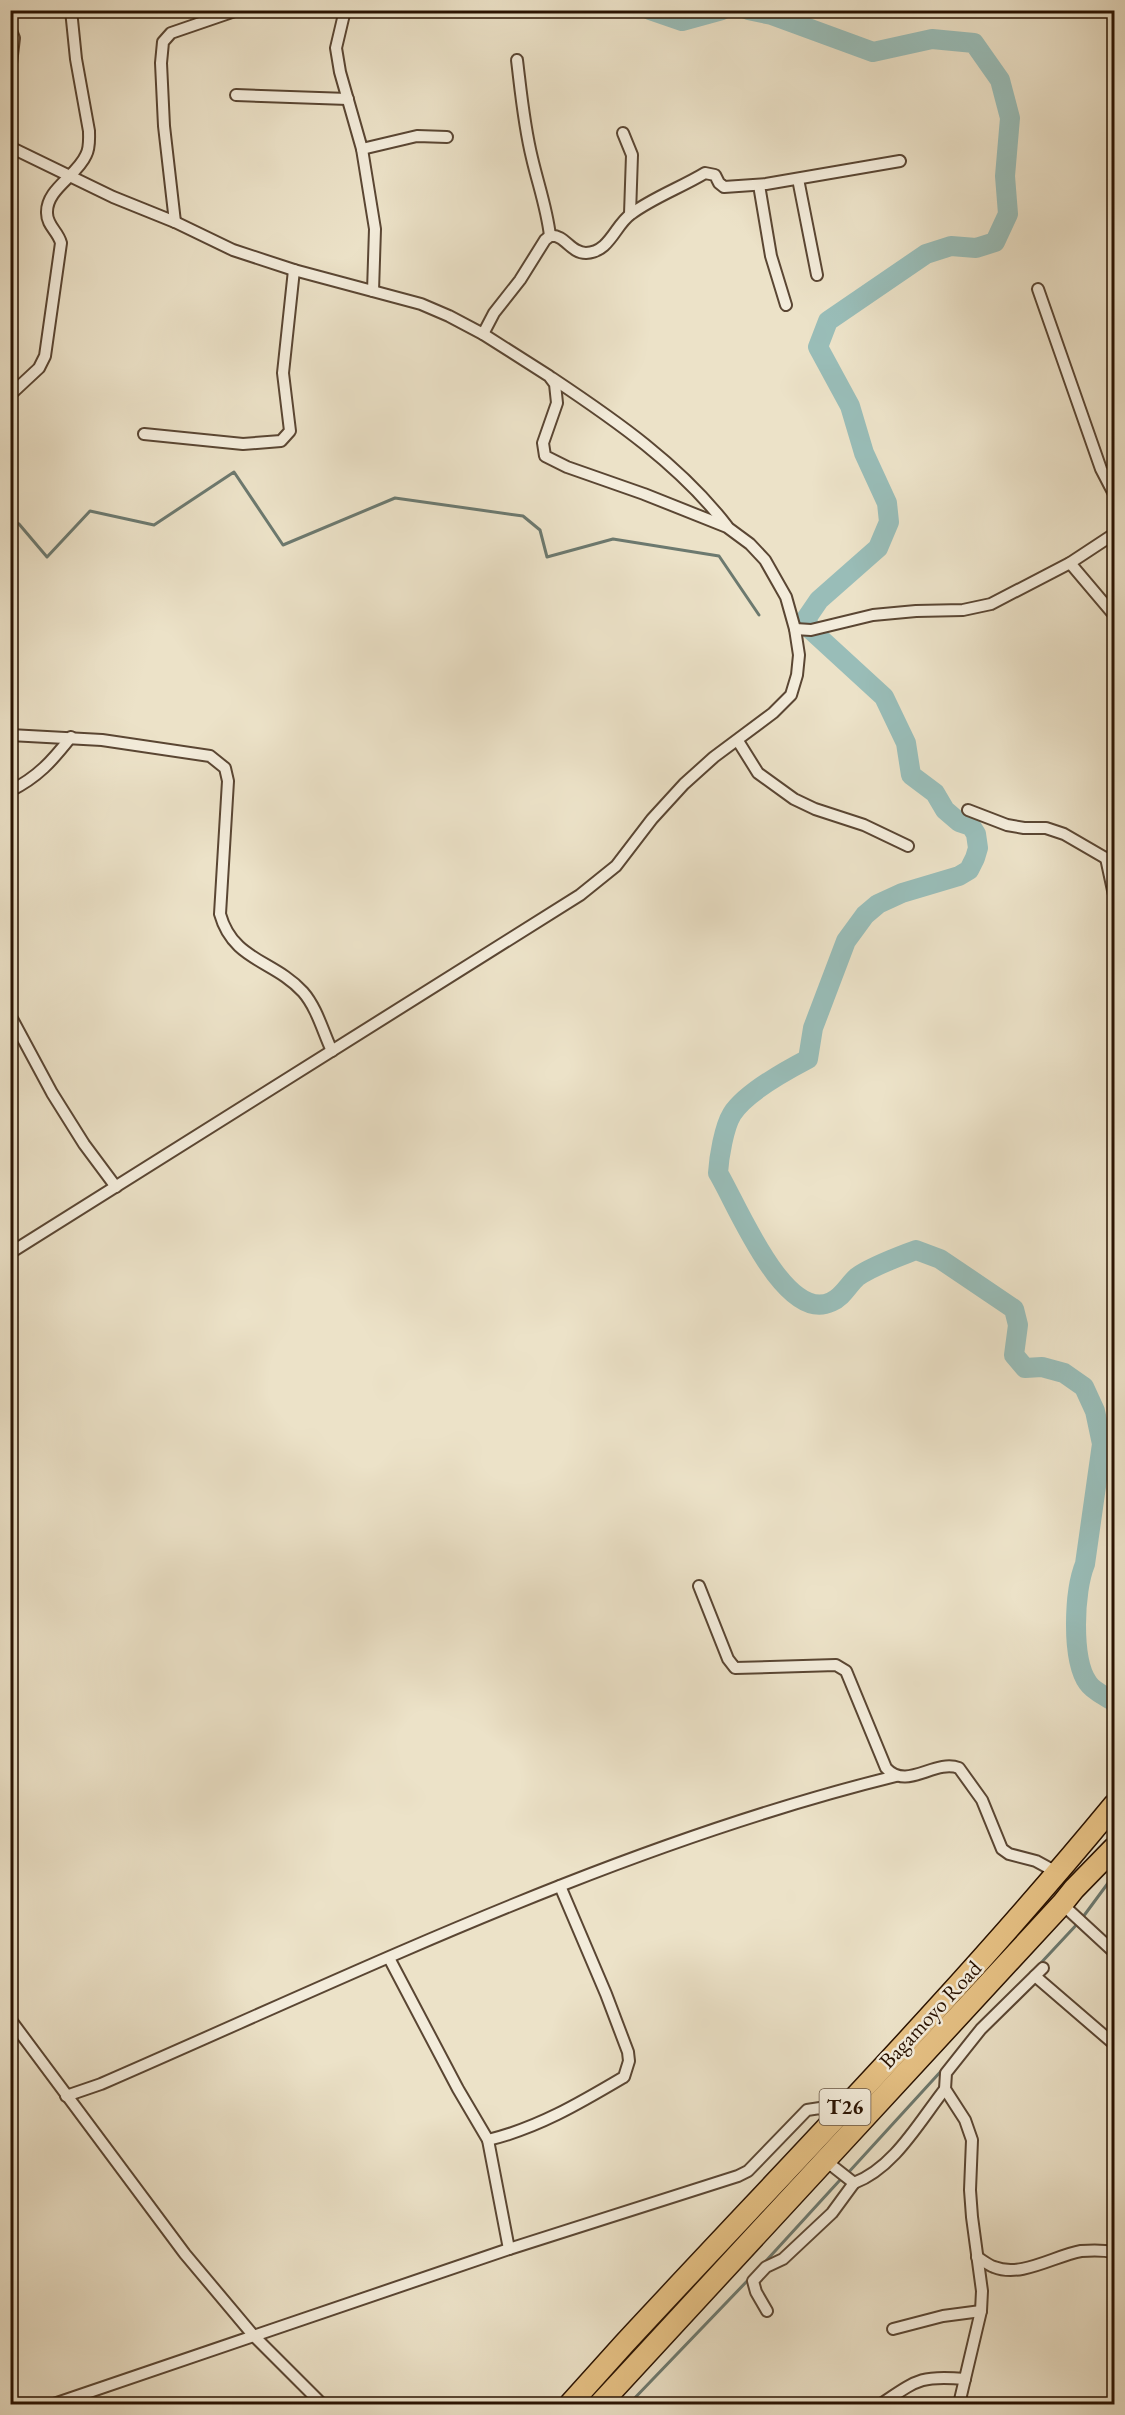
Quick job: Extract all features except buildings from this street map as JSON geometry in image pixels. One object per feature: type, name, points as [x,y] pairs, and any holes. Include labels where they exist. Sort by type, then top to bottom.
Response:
[{"type":"highway","name":"Bagamoyo Road","points":[[570,2404],[1058,1873],[1114,1805]]},
{"type":"highway","name":"Bagamoyo Road","points":[[600,2404],[1114,1848]]},
{"type":"street","points":[[10,395],[39,368],[45,356],[60,249],[59,237],[51,227],[46,210],[49,201],[86,155],[89,131],[76,58],[71,10]]},
{"type":"street","points":[[175,222],[161,92],[163,42],[171,33],[238,10]]},
{"type":"street","points":[[345,10],[336,48],[362,149],[375,229],[373,291]]},
{"type":"street","points":[[10,28],[14,38],[10,72]]},
{"type":"street","points":[[517,60],[523,116],[531,156],[548,215],[550,236]]},
{"type":"street","points":[[236,95],[348,99]]},
{"type":"street","points":[[623,133],[632,155],[630,214]]},
{"type":"street","points":[[362,149],[417,136],[447,137]]},
{"type":"street","points":[[10,147],[113,198],[175,222],[233,250],[294,270],[421,304],[483,334],[549,376],[641,440],[712,507],[727,526],[750,544],[765,560],[786,597],[799,655],[797,675],[791,695],[773,713],[714,757],[684,784],[652,819],[616,866],[580,895],[10,1253]]},
{"type":"street","points":[[483,334],[494,313],[550,236],[560,237],[572,249],[579,252],[594,252],[607,243],[630,214],[705,173],[715,175],[724,187],[759,185],[900,161]]},
{"type":"street","points":[[798,179],[817,275]]},
{"type":"street","points":[[759,185],[771,256],[786,305]]},
{"type":"street","points":[[144,434],[243,444],[281,441],[290,431],[283,373],[294,270]]},
{"type":"street","points":[[1038,288],[1101,469],[1114,494]]},
{"type":"street","points":[[549,376],[558,393],[553,417],[543,443],[543,452],[549,459],[727,526]]},
{"type":"street","points":[[10,379],[23,383]]},
{"type":"street","points":[[795,629],[811,630],[873,615],[928,610],[963,610],[991,604],[1070,563],[1114,534]]},
{"type":"street","points":[[1070,563],[1114,615]]},
{"type":"street","points":[[10,735],[71,737],[210,756],[225,768],[228,781],[220,914],[225,930],[238,947],[289,980],[303,992],[312,1006],[332,1051]]},
{"type":"street","points":[[10,791],[28,782],[46,768],[71,737]]},
{"type":"street","points":[[738,741],[758,773],[794,799],[814,809],[864,825],[908,846]]},
{"type":"street","points":[[968,810],[1007,825],[1046,828],[1055,831],[1110,860],[1114,895]]},
{"type":"street","points":[[10,1015],[52,1092],[84,1144],[116,1187]]},
{"type":"street","points":[[699,1586],[728,1659],[735,1668],[836,1665],[846,1671],[886,1768],[896,1776]]},
{"type":"street","points":[[66,2096],[101,2084],[560,1886],[733,1823],[821,1794],[896,1776],[909,1777],[948,1766],[959,1768],[982,1800],[1002,1849],[1009,1854],[1036,1861],[1058,1873]]},
{"type":"street","points":[[488,2140],[513,2134],[546,2121],[624,2078],[627,2069],[628,2052],[560,1886]]},
{"type":"street","points":[[1062,1904],[1114,1952]]},
{"type":"street","points":[[389,1958],[458,2089],[488,2140],[509,2249]]},
{"type":"street","points":[[767,2311],[756,2292],[753,2281],[766,2267],[783,2259],[832,2213],[854,2182],[868,2177],[888,2160],[945,2089],[946,2073],[960,2055],[981,2029],[1043,1968]]},
{"type":"street","points":[[1035,1976],[1114,2044]]},
{"type":"street","points":[[10,2019],[185,2254],[253,2336],[322,2404]]},
{"type":"street","points":[[945,2089],[965,2120],[972,2140],[970,2190],[974,2243],[982,2291],[981,2312],[959,2404]]},
{"type":"street","points":[[54,2404],[509,2249],[738,2176],[748,2171],[811,2108],[820,2108],[835,2118]]},
{"type":"street","points":[[826,2161],[854,2182]]},
{"type":"street","points":[[977,2257],[994,2268],[1011,2270],[1082,2251],[1114,2252]]},
{"type":"street","points":[[893,2329],[942,2316],[981,2312]]},
{"type":"street","points":[[881,2404],[921,2379],[934,2376],[966,2379]]},
{"type":"street","points":[[1110,2404],[1114,2400]]},
{"type":"waterway","points":[[650,10],[682,21],[722,10]]},
{"type":"waterway","points":[[748,10],[772,15],[873,52],[932,39],[974,43],[1000,80],[1010,118],[1005,176],[1008,214],[995,242],[976,248],[951,246],[926,254],[828,321],[818,347],[850,406],[864,453],[887,503],[889,522],[878,548],[819,600],[806,619],[811,630],[884,697],[906,743],[911,775],[935,793],[945,810],[959,822],[971,826],[976,834],[978,848],[975,858],[969,870],[959,876],[902,893],[878,904],[865,915],[846,941],[813,1028],[808,1059],[767,1083],[738,1106],[727,1126],[718,1173],[764,1257],[779,1278],[796,1295],[813,1304],[831,1302],[863,1273],[916,1250],[940,1259],[1014,1309],[1018,1325],[1014,1355],[1025,1368],[1042,1367],[1064,1373],[1084,1387],[1095,1411],[1102,1444],[1085,1564],[1078,1591],[1077,1642],[1079,1658],[1088,1683],[1114,1702]]},
{"type":"waterway","points":[[10,521],[19,524],[47,557],[90,511],[154,525],[234,472],[283,545],[395,498],[523,516],[540,530],[547,557],[613,539],[719,556],[759,615]]},
{"type":"waterway","points":[[1106,1799],[1114,1789]]},
{"type":"waterway","points":[[1039,1965],[1080,1921],[1114,1875]]},
{"type":"waterway","points":[[847,2174],[943,2069]]},
{"type":"waterway","points":[[765,2262],[840,2180]]},
{"type":"waterway","points":[[629,2404],[750,2278]]}]
